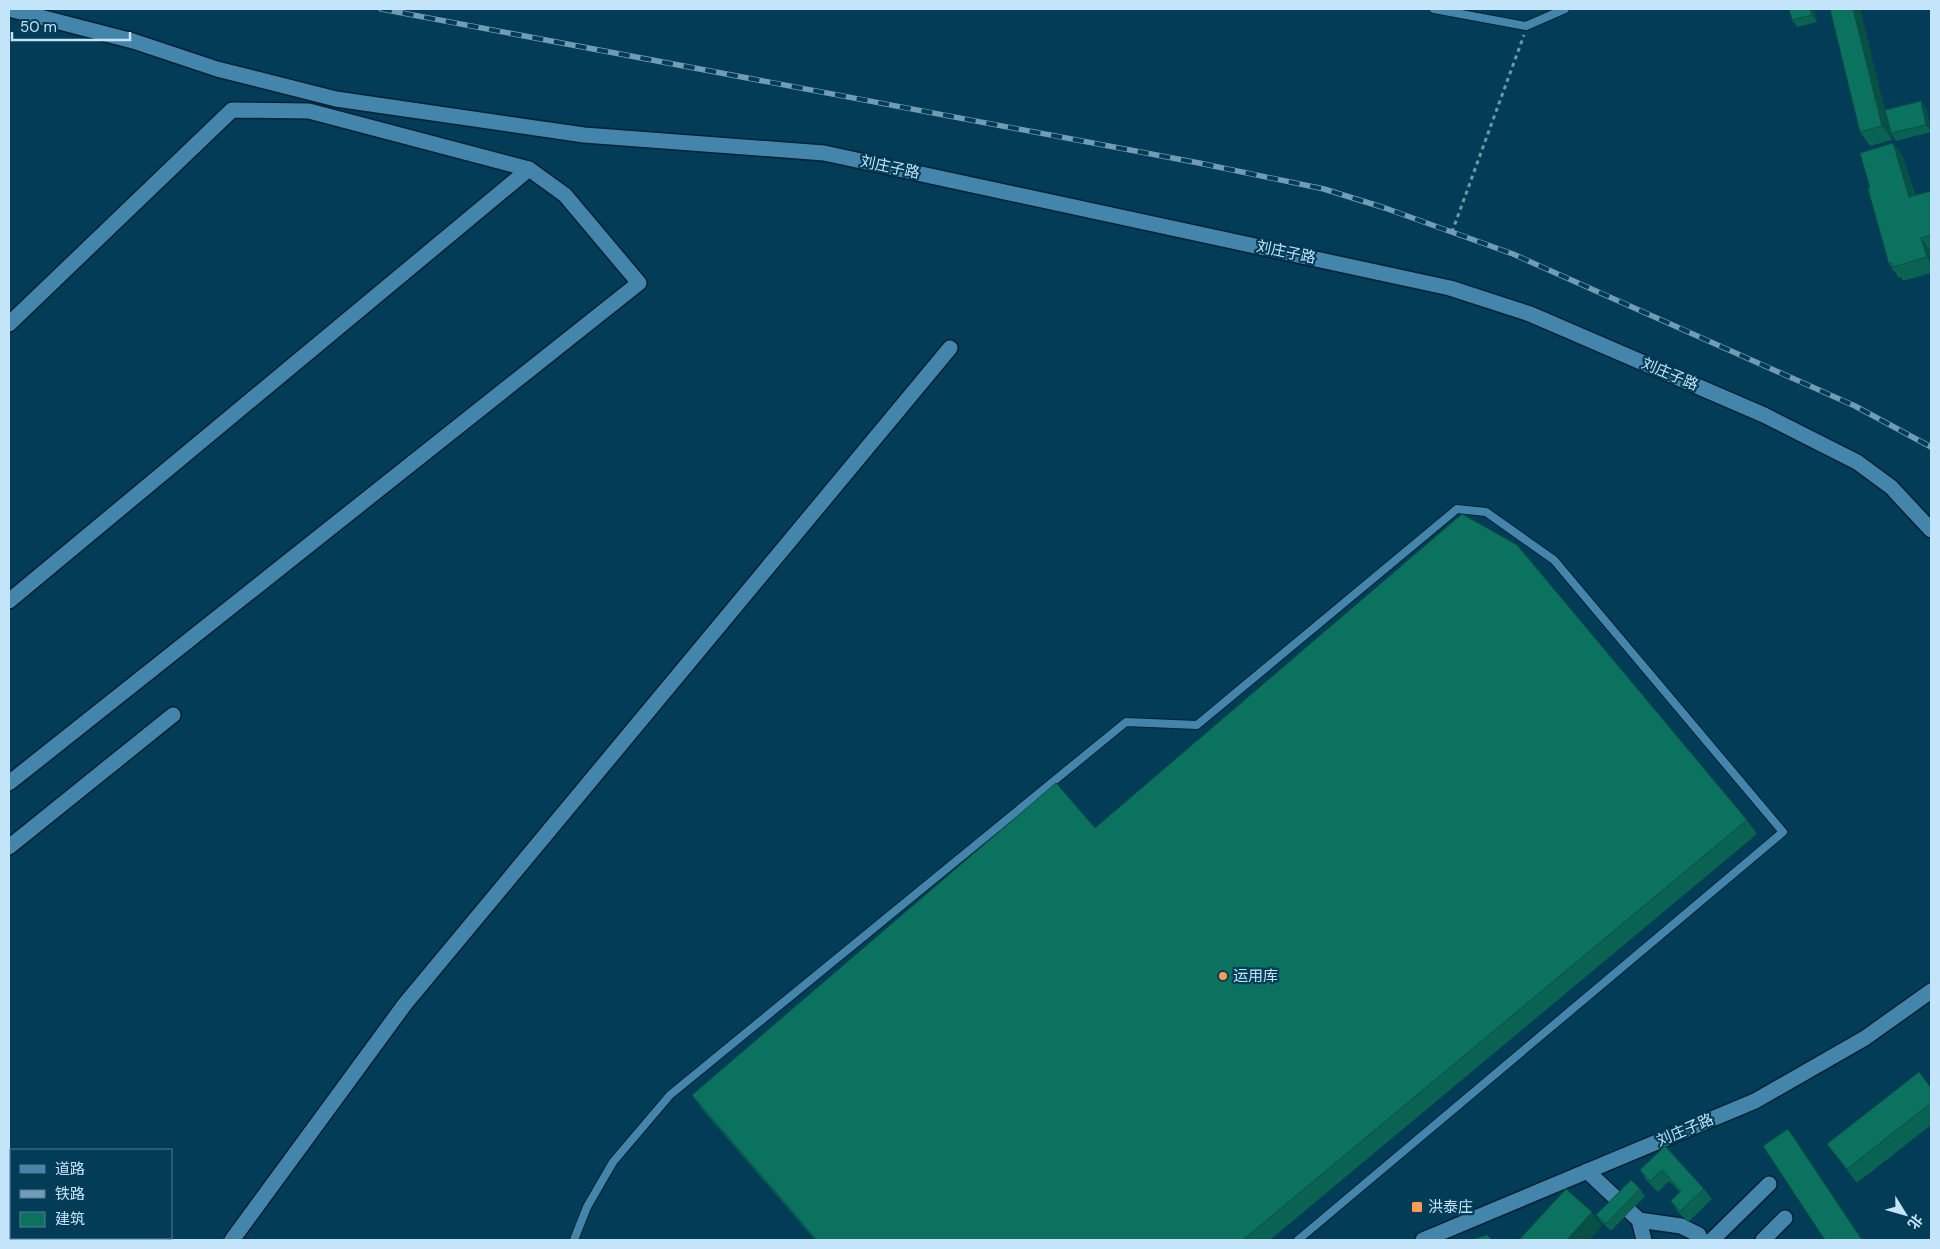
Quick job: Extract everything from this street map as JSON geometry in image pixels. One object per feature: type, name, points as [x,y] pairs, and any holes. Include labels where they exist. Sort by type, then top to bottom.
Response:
[{"type":"street","name":"刘庄子路","points":[[9,9],[133,41],[217,69],[336,99],[584,135],[824,153],[1450,288],[1530,314],[1773,419],[1857,462],[1891,487],[1931,530]]},
{"type":"street","points":[[9,324],[232,110],[309,111],[529,169],[565,195],[639,283],[9,783]]},
{"type":"street","points":[[9,601],[529,169]]},
{"type":"street","points":[[232,1240],[405,1004],[950,348]]},
{"type":"street","points":[[9,846],[173,715]]},
{"type":"street","name":"刘庄子路","points":[[1423,1240],[1755,1101],[1865,1038],[1931,991]]},
{"type":"street","points":[[1587,1171],[1639,1220],[1644,1240]]},
{"type":"street","points":[[1712,1240],[1769,1184]]},
{"type":"street","points":[[1763,1240],[1785,1218]]},
{"type":"street","points":[[1639,1220],[1681,1226],[1699,1235],[1700,1240]]},
{"type":"lane","points":[[1434,9],[1526,26],[1565,9]]},
{"type":"lane","points":[[574,1240],[588,1207],[613,1162],[670,1095],[1126,722],[1197,725],[1457,509],[1486,512],[1554,560],[1783,832],[1298,1240]]},
{"type":"path","points":[[1452,232],[1515,63],[1526,26]]},
{"type":"building","points":[[1789,9],[1810,9],[1812,15],[1792,20]]},
{"type":"building","points":[[1830,9],[1853,9],[1882,126],[1860,132]]},
{"type":"building","points":[[1921,101],[1926,125],[1891,133],[1885,110]]},
{"type":"building","points":[[1893,143],[1909,197],[1931,191],[1931,235],[1921,238],[1927,257],[1893,267],[1892,263],[1889,264],[1860,153]]},
{"type":"building","name":"运用库","points":[[1462,514],[1517,545],[1747,820],[1243,1240],[817,1240],[692,1095],[1056,783],[1095,828]]},
{"type":"building","points":[[1919,1072],[1931,1088],[1931,1103],[1847,1169],[1827,1144]]},
{"type":"building","points":[[1788,1129],[1862,1240],[1825,1240],[1763,1146]]},
{"type":"building","points":[[1665,1146],[1704,1189],[1680,1211],[1671,1201],[1681,1191],[1662,1170],[1650,1181],[1640,1170]]},
{"type":"building","points":[[1631,1180],[1640,1189],[1606,1224],[1596,1215]]},
{"type":"building","points":[[1566,1189],[1592,1212],[1567,1240],[1519,1240]]},
{"type":"building","points":[[1487,1235],[1492,1240],[1471,1240]]},
{"type":"railway","points":[[381,9],[1199,163],[1324,189],[1385,208],[1513,254],[1855,406],[1931,447]]},
{"type":"place","name":"运用库","points":[[1223,976]]},
{"type":"place","name":"洪泰庄","points":[[1417,1207]]}]
